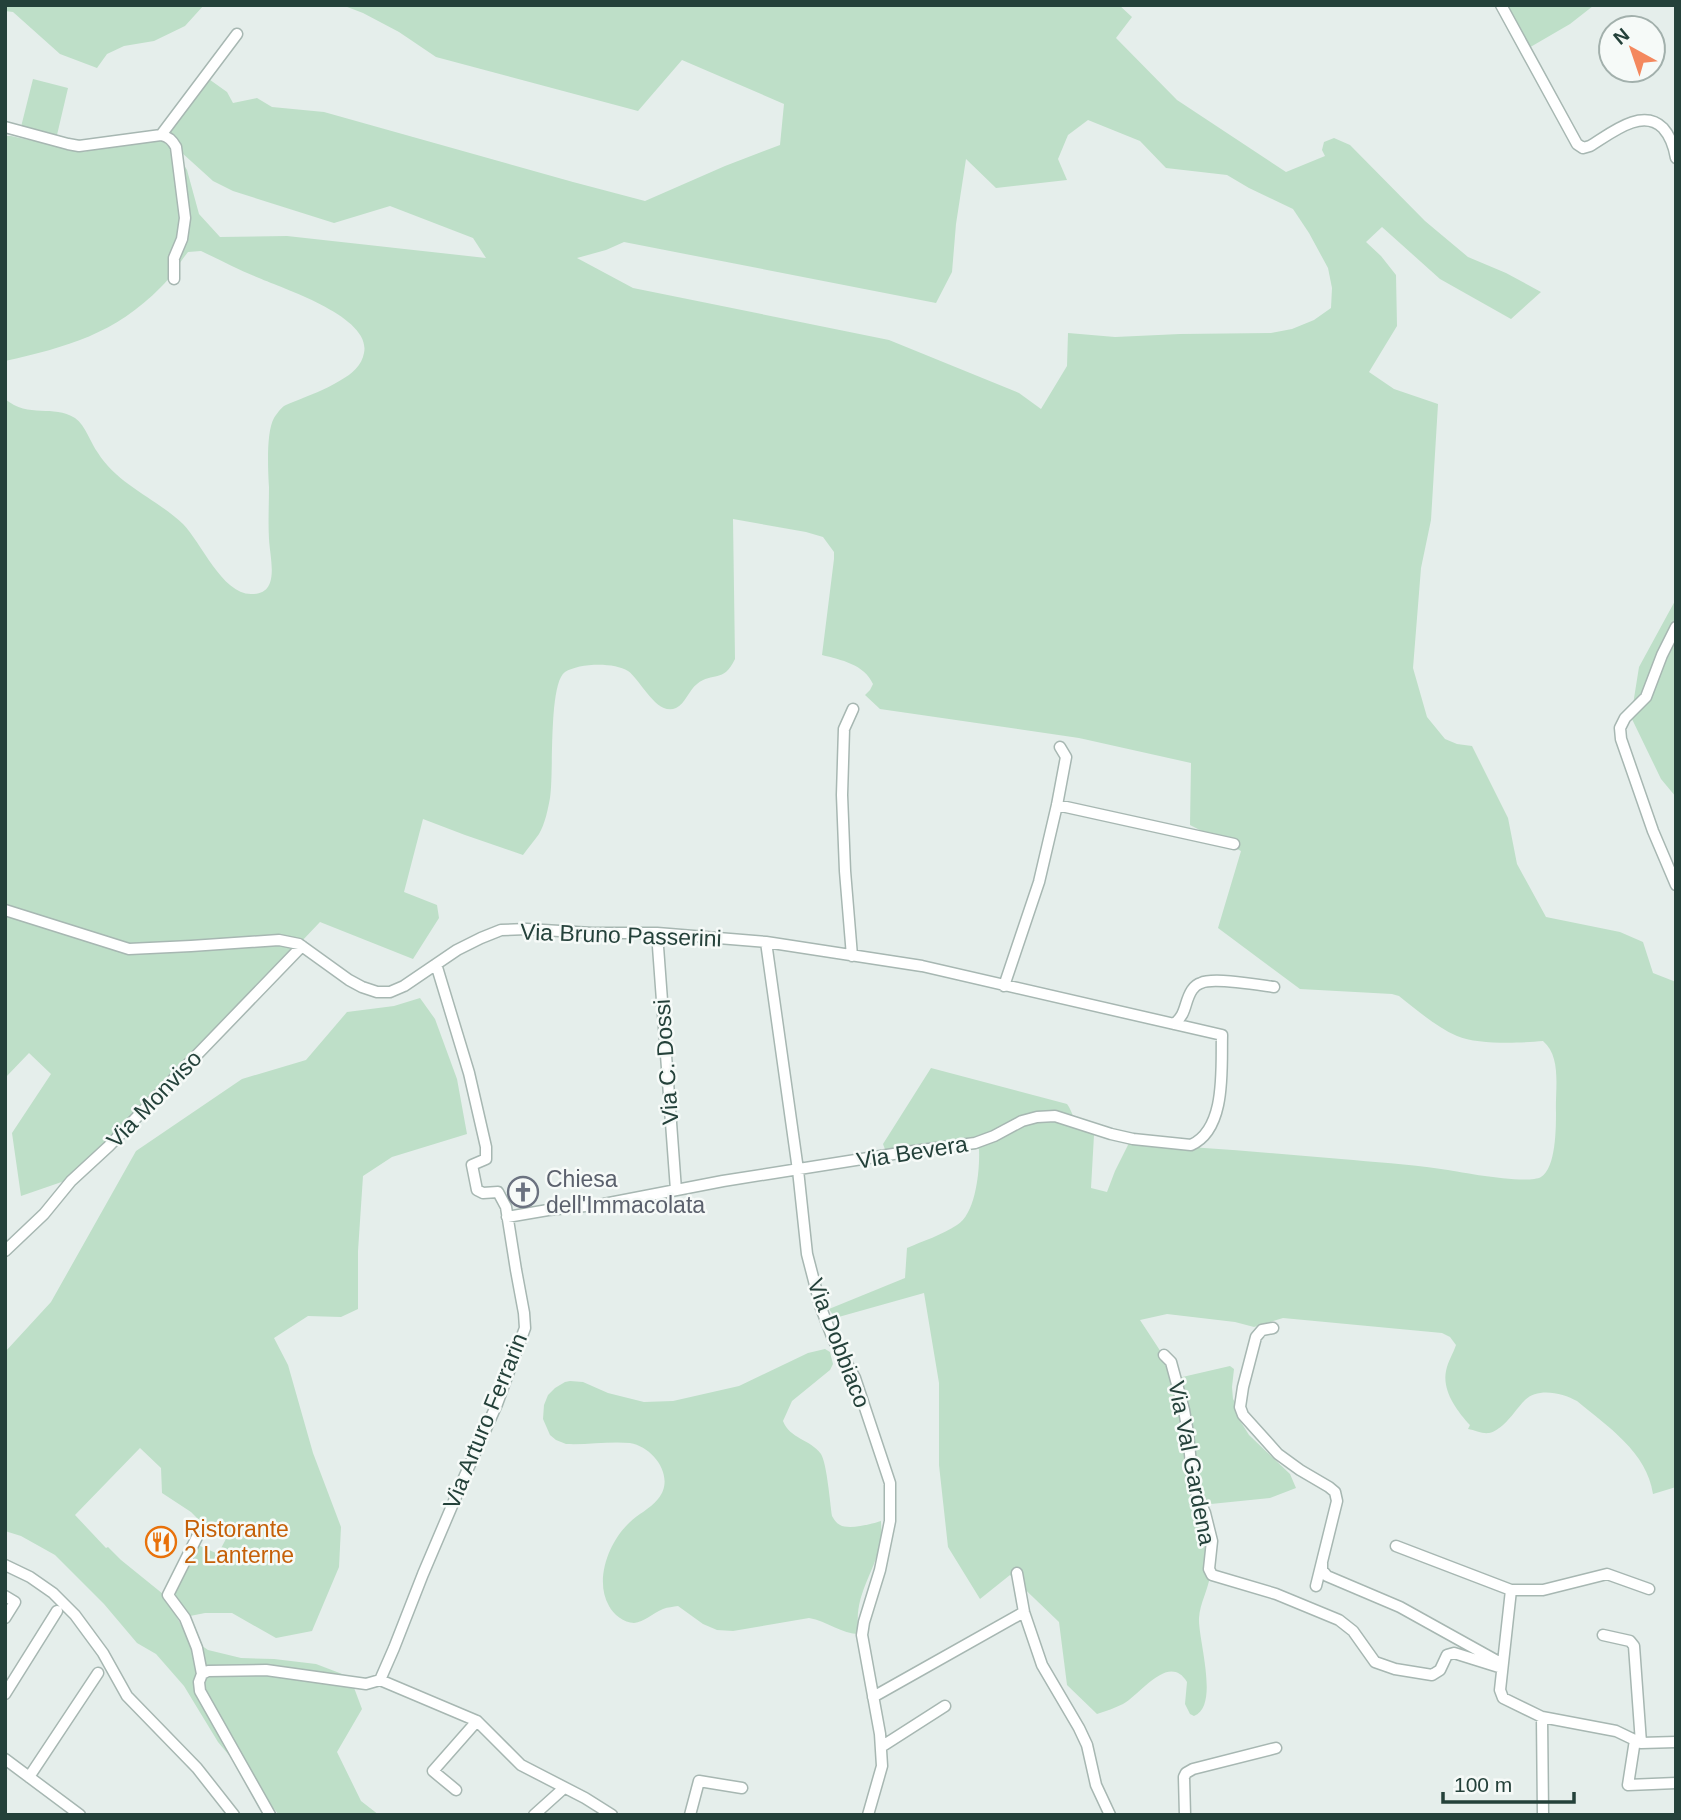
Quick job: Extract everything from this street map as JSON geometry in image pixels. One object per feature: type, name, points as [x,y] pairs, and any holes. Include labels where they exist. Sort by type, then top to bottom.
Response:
[{"type":"street","points":[[1500,5],[1577,144],[1583,148],[1590,146],[1636,120],[1648,119],[1659,124],[1670,136],[1676,158]]},
{"type":"street","points":[[161,135],[237,34]]},
{"type":"street","points":[[5,127],[79,146],[161,135],[173,140],[184,218],[183,239],[174,258],[174,279]]},
{"type":"street","points":[[1676,627],[1646,696],[1625,718],[1620,728],[1621,739],[1653,831],[1676,884]]},
{"type":"street","points":[[852,956],[842,795],[844,729],[853,709]]},
{"type":"street","points":[[1004,986],[1039,882],[1066,757],[1060,747]]},
{"type":"street","points":[[1057,805],[1234,844]]},
{"type":"street","name":"Via Bruno Passerini","points":[[5,910],[129,948],[279,940],[302,946],[349,980],[377,992],[390,992],[404,986],[475,941],[501,930],[657,933],[766,942],[922,967],[1222,1034]]},
{"type":"street","name":"Via C. Dossi","points":[[657,933],[676,1191]]},
{"type":"street","name":"Via Dobbiaco","points":[[766,942],[807,1254],[821,1308],[855,1378],[890,1483],[890,1521],[862,1635],[880,1734],[882,1766],[868,1815]]},
{"type":"street","name":"Via Monviso","points":[[5,1251],[302,946]]},
{"type":"street","name":"Via Arturo Ferrarin","points":[[380,1680],[497,1404],[524,1328],[524,1313],[506,1207],[498,1192],[483,1193],[477,1190],[472,1165],[486,1158],[486,1147],[469,1073],[436,964]]},
{"type":"street","points":[[1174,1024],[1182,1017],[1191,992],[1200,982],[1274,986]]},
{"type":"street","name":"Via Bevera","points":[[798,1170],[975,1143],[1022,1121],[1037,1117],[1055,1116],[1133,1139],[1191,1144],[1207,1133],[1216,1118],[1221,1078],[1222,1034]]},
{"type":"street","points":[[507,1217],[604,1204],[723,1181],[798,1170]]},
{"type":"street","points":[[1273,1328],[1262,1330],[1256,1336],[1240,1407],[1242,1415],[1278,1454],[1335,1493],[1337,1501],[1315,1586]]},
{"type":"street","name":"Via Val Gardena","points":[[1164,1354],[1171,1363],[1184,1410],[1192,1475],[1212,1541],[1209,1569],[1212,1575],[1276,1594],[1339,1620],[1353,1631],[1375,1662],[1432,1675],[1440,1670],[1447,1655],[1454,1653],[1502,1666]]},
{"type":"street","points":[[197,1537],[168,1594],[185,1618],[197,1648],[202,1674],[200,1691],[270,1815]]},
{"type":"street","points":[[1396,1546],[1511,1590],[1543,1590],[1607,1574],[1649,1589]]},
{"type":"street","points":[[1321,1562],[1322,1570],[1327,1576],[1401,1607],[1502,1666]]},
{"type":"street","points":[[5,1565],[30,1577],[53,1593],[75,1615],[103,1653],[127,1696],[197,1768],[234,1815]]},
{"type":"street","points":[[1017,1573],[1024,1612],[1042,1665],[1087,1745],[1096,1785],[1110,1815]]},
{"type":"street","points":[[1511,1590],[1500,1690],[1503,1698],[1542,1717],[1616,1731],[1638,1741],[1676,1742]]},
{"type":"street","points":[[5,1596],[15,1602],[5,1618]]},
{"type":"street","points":[[5,1694],[57,1611]]},
{"type":"street","points":[[873,1697],[1024,1612]]},
{"type":"street","points":[[1603,1635],[1630,1641],[1634,1646],[1638,1741],[1628,1785],[1676,1783]]},
{"type":"street","points":[[202,1674],[208,1671],[266,1670],[366,1684],[380,1680],[477,1721],[521,1765],[612,1815]]},
{"type":"street","points":[[29,1777],[99,1673]]},
{"type":"street","points":[[881,1747],[945,1706]]},
{"type":"street","points":[[1542,1717],[1543,1815]]},
{"type":"street","points":[[456,1790],[433,1771],[477,1721]]},
{"type":"street","points":[[1185,1815],[1186,1773],[1276,1748]]},
{"type":"street","points":[[5,1759],[80,1815]]},
{"type":"street","points":[[690,1815],[699,1780],[741,1788]]},
{"type":"street","points":[[534,1815],[564,1788]]},
{"type":"green space","points":[[5,5],[204,5],[185,26],[154,41],[124,46],[107,54],[97,68],[60,54],[13,12],[5,11]]},
{"type":"green space","points":[[342,5],[1119,5],[1132,17],[1116,38],[1177,100],[1286,172],[1325,156],[1322,150],[1324,142],[1334,138],[1350,145],[1425,221],[1468,257],[1541,292],[1511,319],[1440,279],[1382,227],[1366,242],[1396,275],[1397,326],[1369,372],[1394,389],[1438,404],[1431,520],[1421,568],[1413,668],[1427,717],[1445,739],[1472,746],[1508,818],[1517,864],[1546,917],[1620,932],[1643,942],[1653,973],[1676,982],[1676,1487],[1653,1494],[1643,1465],[1624,1441],[1577,1401],[1565,1396],[1543,1392],[1530,1396],[1495,1431],[1486,1433],[1468,1429],[1470,1425],[1456,1407],[1446,1386],[1446,1371],[1456,1345],[1450,1337],[1442,1333],[1283,1318],[1254,1327],[1235,1322],[1167,1314],[1140,1320],[1178,1378],[1230,1366],[1234,1369],[1233,1399],[1239,1409],[1239,1419],[1249,1435],[1290,1474],[1296,1488],[1270,1498],[1201,1505],[1211,1558],[1209,1581],[1199,1618],[1207,1686],[1202,1710],[1194,1716],[1190,1714],[1185,1704],[1187,1682],[1180,1674],[1172,1672],[1155,1678],[1123,1704],[1097,1714],[1067,1685],[1059,1622],[1010,1575],[980,1599],[948,1547],[939,1465],[939,1383],[924,1293],[835,1318],[829,1309],[905,1278],[907,1248],[951,1229],[969,1211],[979,1168],[979,1149],[891,1155],[886,1152],[883,1144],[931,1068],[1067,1104],[1083,1129],[1094,1135],[1091,1188],[1107,1192],[1129,1143],[1404,1164],[1508,1179],[1541,1177],[1550,1165],[1554,1147],[1555,1064],[1543,1041],[1500,1043],[1466,1039],[1442,1028],[1399,996],[1300,989],[1218,928],[1241,851],[1190,825],[1191,763],[1079,738],[880,709],[865,695],[873,684],[864,672],[851,664],[822,655],[834,559],[834,552],[823,537],[733,519],[735,659],[726,672],[703,680],[679,706],[669,709],[662,707],[649,696],[633,675],[622,668],[587,665],[565,672],[556,694],[547,812],[539,834],[523,855],[423,819],[404,892],[437,905],[439,918],[413,959],[320,922],[79,1176],[21,1196],[12,1133],[51,1074],[29,1053],[5,1078],[5,399],[23,408],[67,414],[79,421],[106,464],[183,524],[221,577],[240,592],[260,593],[267,589],[272,574],[268,451],[271,424],[284,406],[349,375],[359,365],[364,353],[363,340],[341,316],[201,251],[188,252],[169,279],[144,303],[108,327],[69,344],[5,361],[5,136],[84,152],[141,135],[156,136],[176,152],[187,170],[199,214],[220,237],[287,236],[486,258],[473,238],[390,206],[334,223],[233,191],[213,181],[181,152],[166,133],[206,77],[227,92],[233,103],[257,98],[272,107],[324,112],[645,201],[780,145],[784,104],[682,60],[638,111],[436,57],[399,32]],"holes":[[[1088,120],[1140,141],[1166,168],[1227,175],[1293,209],[1328,268],[1332,288],[1331,308],[1314,320],[1292,329],[1271,333],[1115,337],[1068,333],[1067,366],[1041,409],[1019,393],[889,340],[633,288],[577,258],[624,242],[936,303],[952,272],[966,159],[996,188],[1067,180],[1058,159],[1068,135]]]},
{"type":"green space","points":[[1503,5],[1593,6],[1570,24],[1527,49]]},
{"type":"green space","points":[[33,79],[68,88],[57,135],[21,127]]},
{"type":"green space","points":[[1676,599],[1676,797],[1661,779],[1631,717],[1639,667]]},
{"type":"green space","points":[[420,998],[435,1019],[457,1079],[467,1134],[392,1157],[363,1176],[358,1251],[358,1309],[341,1317],[308,1316],[274,1338],[288,1365],[313,1453],[341,1527],[339,1567],[312,1631],[276,1638],[232,1613],[190,1616],[174,1593],[198,1545],[218,1554],[228,1535],[199,1520],[162,1493],[161,1468],[140,1448],[75,1515],[106,1548],[163,1594],[186,1635],[208,1650],[241,1658],[316,1664],[350,1677],[362,1709],[337,1752],[361,1801],[379,1815],[279,1815],[218,1742],[184,1686],[156,1654],[137,1643],[104,1604],[55,1555],[21,1536],[5,1531],[5,1352],[51,1302],[136,1151],[242,1079],[306,1060],[347,1012],[394,1006]]},
{"type":"green space","points":[[825,1349],[830,1352],[833,1364],[830,1370],[792,1401],[783,1421],[790,1432],[821,1454],[827,1475],[832,1516],[836,1522],[849,1527],[881,1521],[878,1551],[859,1607],[859,1634],[809,1618],[733,1631],[717,1630],[703,1624],[678,1606],[663,1609],[634,1623],[619,1618],[605,1596],[603,1573],[606,1562],[622,1531],[658,1499],[665,1482],[663,1473],[660,1465],[647,1450],[630,1443],[566,1444],[556,1440],[550,1435],[543,1419],[548,1395],[555,1388],[570,1381],[583,1382],[608,1393],[644,1402],[673,1401],[739,1386],[808,1353]]},
{"type":"place","name":"Chiesa dell'Immacolata","points":[[523,1192]]},
{"type":"place","name":"Ristorante 2 Lanterne","points":[[161,1542]]}]
